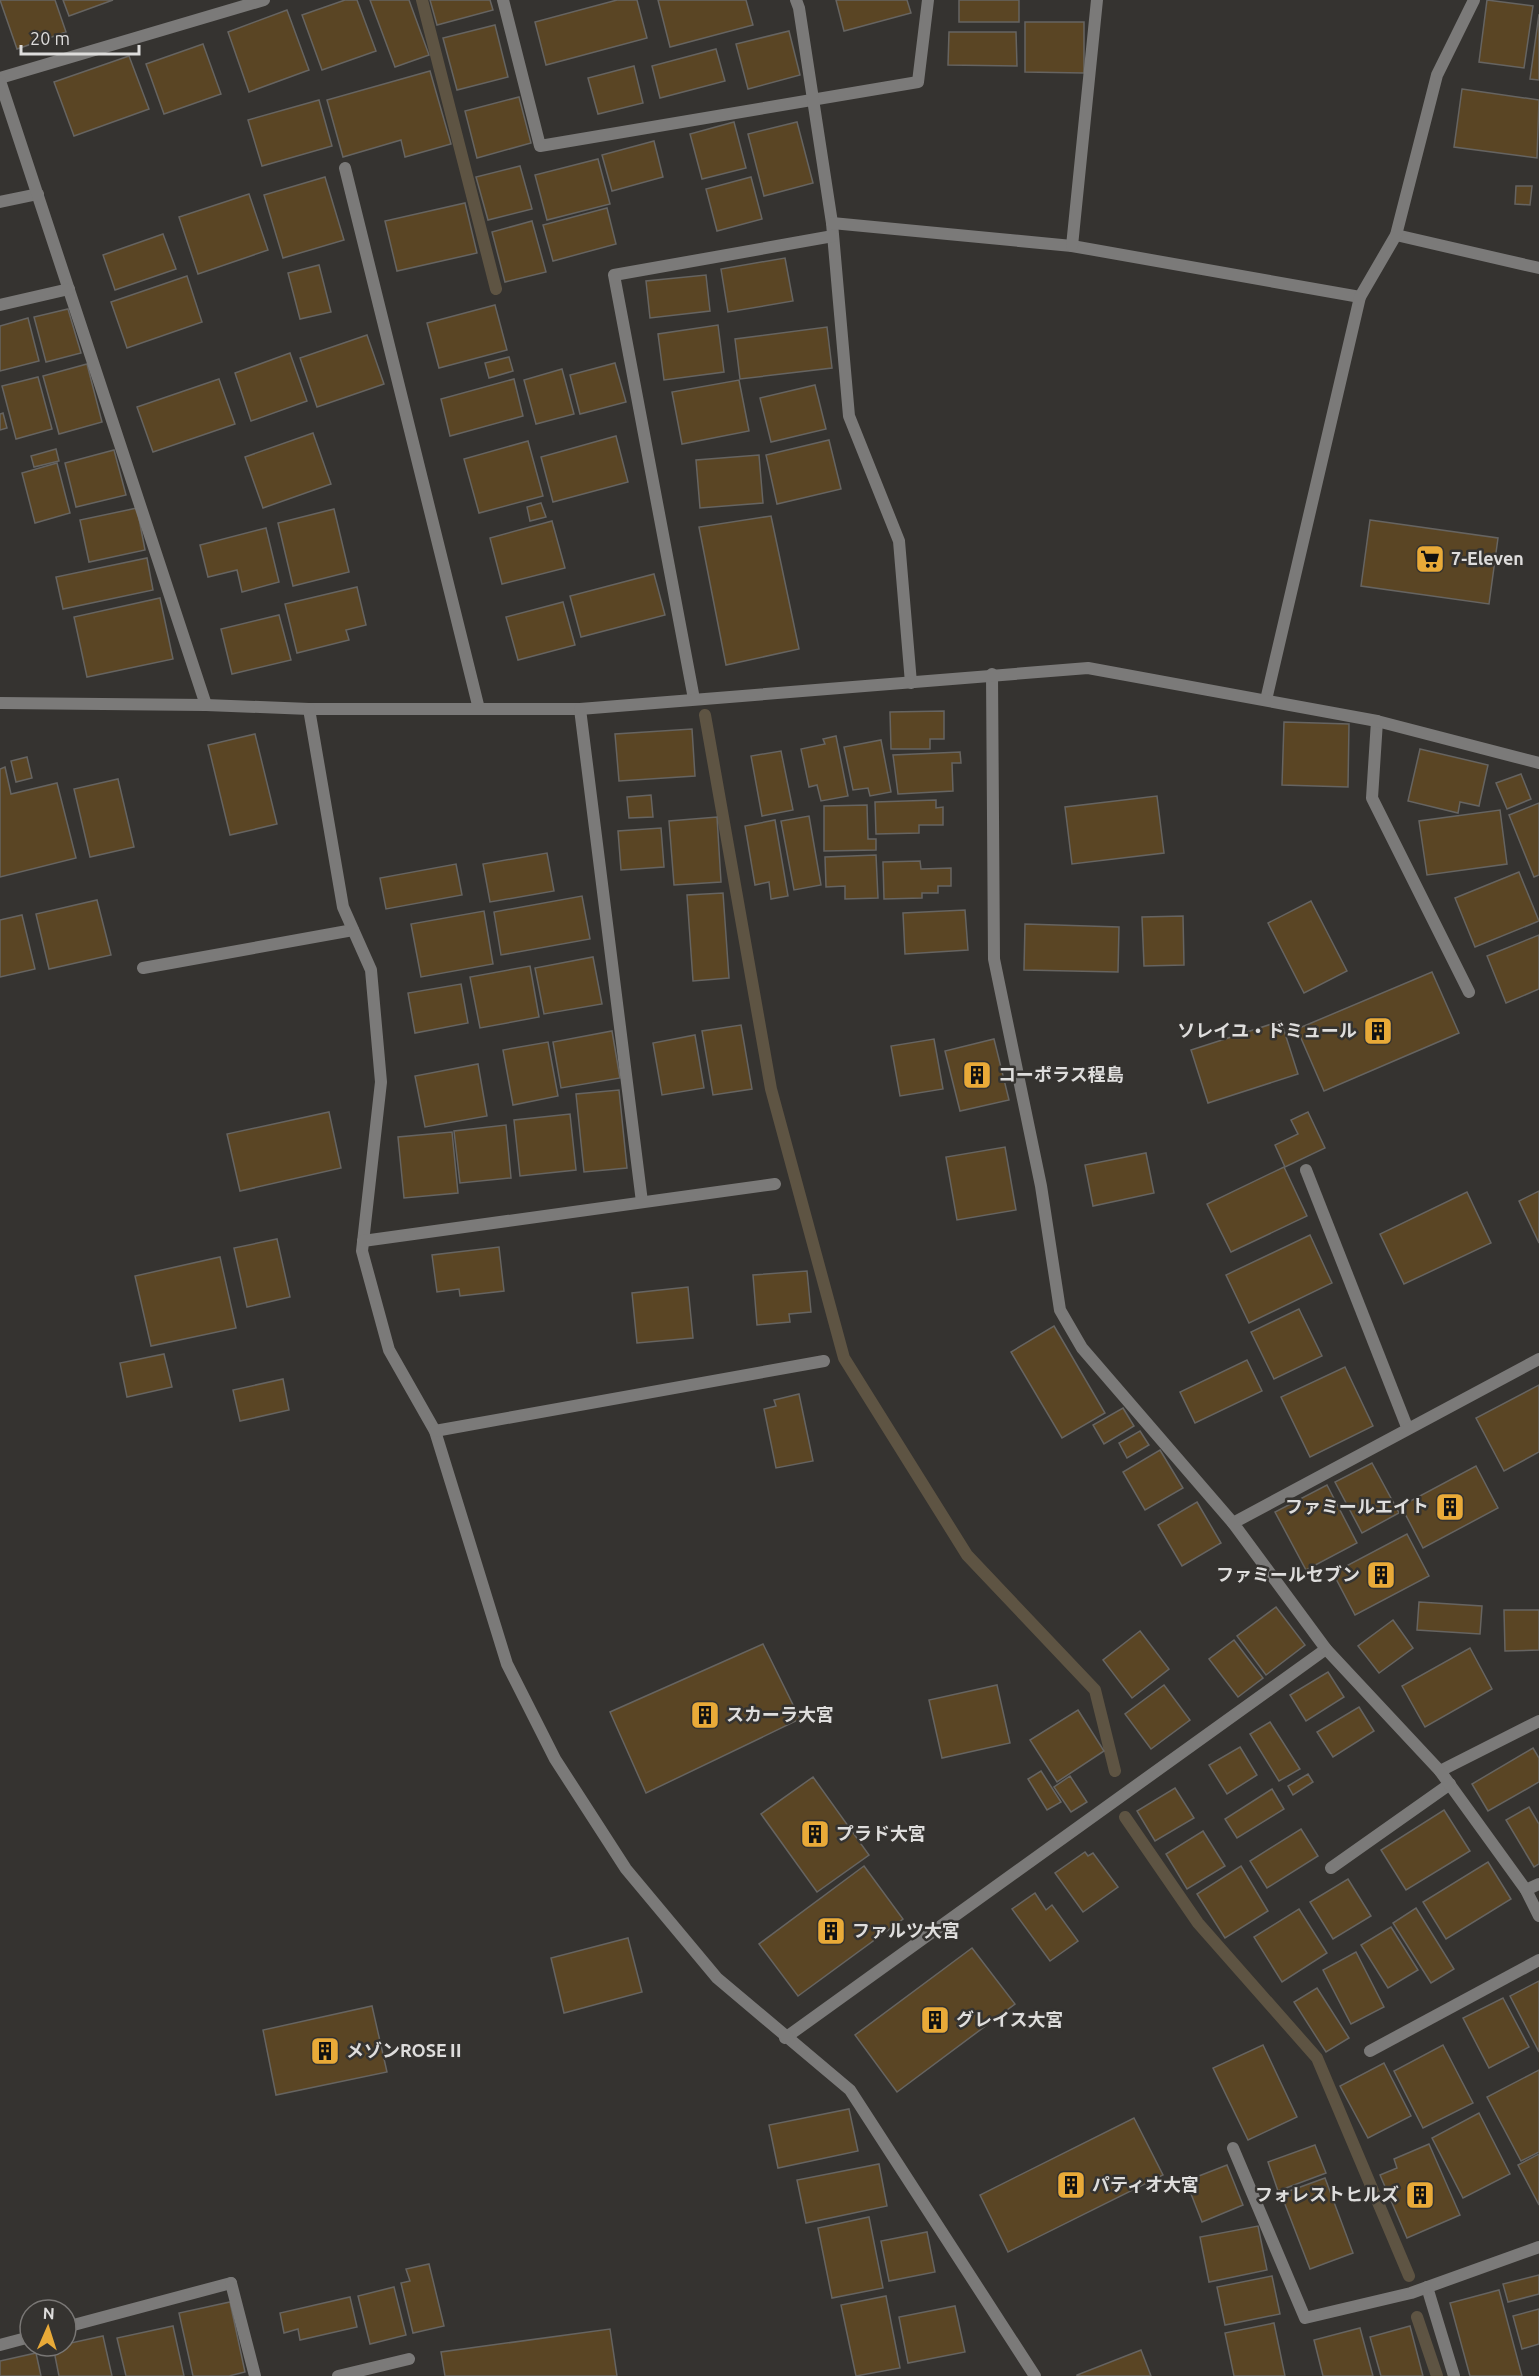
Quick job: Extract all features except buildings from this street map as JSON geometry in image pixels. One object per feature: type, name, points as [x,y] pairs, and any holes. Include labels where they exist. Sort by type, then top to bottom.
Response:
[{"type":"street","points":[[206,705],[0,79],[264,0]]},
{"type":"street","points":[[503,0],[540,146],[918,82],[928,0]]},
{"type":"street","points":[[796,0],[814,99],[832,223],[849,416],[899,541],[911,683]]},
{"type":"street","points":[[1072,246],[1097,0]]},
{"type":"street","points":[[1266,700],[1360,297],[1396,235],[1437,75],[1474,0]]},
{"type":"street","points":[[345,168],[479,708]]},
{"type":"street","points":[[0,202],[38,194]]},
{"type":"street","points":[[832,223],[1072,246],[1360,297]]},
{"type":"street","points":[[1396,235],[1539,268]]},
{"type":"street","points":[[694,699],[614,275],[833,236]]},
{"type":"street","points":[[0,305],[69,289]]},
{"type":"street","points":[[0,703],[206,705],[309,709],[580,708],[1088,668],[1377,721],[1539,763]]},
{"type":"street","points":[[992,674],[994,959],[1041,1186],[1060,1310],[1082,1348],[1233,1523],[1326,1649],[1440,1771],[1526,1890],[1539,1916]]},
{"type":"street","points":[[580,708],[642,1202]]},
{"type":"street","points":[[309,709],[343,907],[371,970],[381,1082],[362,1251],[389,1350],[435,1431],[507,1664],[555,1759],[633,1878],[717,1978],[785,2038],[850,2090],[1035,2376]]},
{"type":"street","points":[[1377,721],[1372,798],[1469,992]]},
{"type":"street","points":[[143,968],[353,930]]},
{"type":"street","points":[[1306,1170],[1407,1427]]},
{"type":"street","points":[[363,1241],[775,1184]]},
{"type":"street","points":[[1233,1523],[1407,1427],[1539,1359]]},
{"type":"street","points":[[435,1431],[824,1360]]},
{"type":"street","points":[[785,2038],[1326,1649]]},
{"type":"street","points":[[1440,1771],[1539,1721]]},
{"type":"street","points":[[1331,1868],[1450,1784]]},
{"type":"street","points":[[1526,1890],[1539,1884]]},
{"type":"street","points":[[1370,2051],[1539,1960]]},
{"type":"street","points":[[1233,2148],[1305,2318],[1410,2293],[1539,2247]]},
{"type":"street","points":[[78,2324],[231,2283],[255,2376]]},
{"type":"street","points":[[1428,2287],[1454,2376]]},
{"type":"street","points":[[0,2345],[18,2340]]},
{"type":"street","points":[[338,2376],[409,2359]]},
{"type":"waterway","points":[[422,0],[496,289]]},
{"type":"waterway","points":[[705,715],[771,1089],[844,1358],[967,1555],[1095,1690],[1115,1771]]},
{"type":"waterway","points":[[1125,1817],[1198,1923],[1317,2058],[1409,2276]]},
{"type":"waterway","points":[[1417,2317],[1437,2376]]},
{"type":"place","name":"7-Eleven","points":[[1430,559]]},
{"type":"place","name":"ソレイユ・ドミュール","points":[[1378,1031]]},
{"type":"place","name":"コーポラス程島","points":[[977,1075]]},
{"type":"place","name":"ファミールエイト","points":[[1450,1507]]},
{"type":"place","name":"ファミールセブン","points":[[1381,1575]]},
{"type":"place","name":"スカーラ大宮","points":[[705,1715]]},
{"type":"place","name":"プラド大宮","points":[[815,1834]]},
{"type":"place","name":"ファルツ大宮","points":[[831,1931]]},
{"type":"place","name":"グレイス大宮","points":[[935,2020]]},
{"type":"place","name":"メゾンROSEⅡ","points":[[325,2051]]},
{"type":"place","name":"パティオ大宮","points":[[1071,2185]]},
{"type":"place","name":"フォレストヒルズ","points":[[1420,2195]]}]
